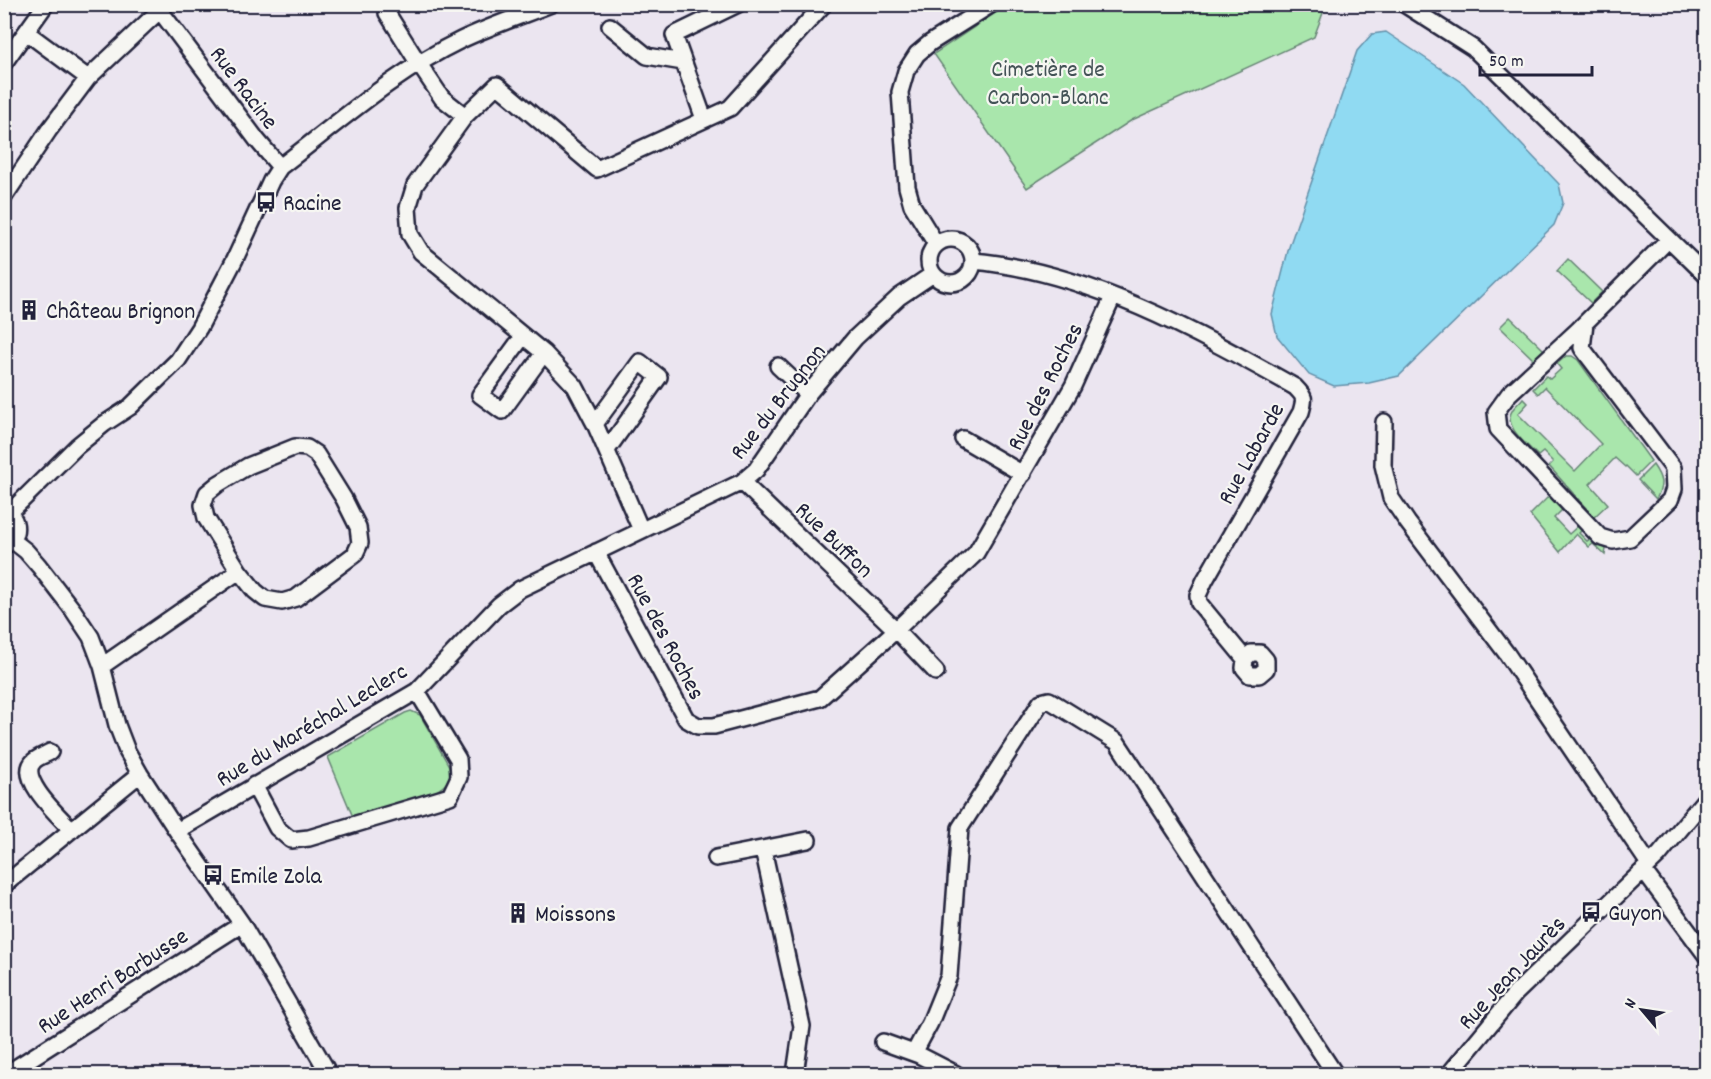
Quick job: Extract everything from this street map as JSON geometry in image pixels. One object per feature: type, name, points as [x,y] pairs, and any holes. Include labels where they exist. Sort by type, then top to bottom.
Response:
[{"type":"street","points":[[4,63],[46,4]]},
{"type":"street","points":[[329,1074],[242,924],[140,774],[127,751],[117,725],[102,666],[91,637],[73,610],[26,551],[8,543],[16,529],[13,517],[7,511],[77,446],[130,407],[178,360],[199,328],[280,167],[362,103],[418,64],[462,40],[551,4]]},
{"type":"street","points":[[704,119],[674,35],[738,4]]},
{"type":"street","points":[[641,530],[607,450],[575,386],[544,353],[421,252],[410,234],[408,208],[415,185],[465,116],[497,85],[597,170],[730,108],[824,4]]},
{"type":"street","points":[[936,244],[912,205],[907,187],[900,92],[906,71],[917,54],[930,43],[992,4]]},
{"type":"street","points":[[1404,4],[1473,48],[1707,275]]},
{"type":"street","points":[[4,197],[49,130],[88,78],[157,8]]},
{"type":"street","name":"Rue Racine","points":[[157,8],[280,167]]},
{"type":"street","points":[[387,13],[442,98],[465,116]]},
{"type":"street","points":[[610,26],[647,56],[683,62]]},
{"type":"street","points":[[27,32],[88,78]]},
{"type":"street","points":[[950,238],[963,242],[972,254],[973,261],[968,274],[958,282],[944,282],[933,274],[929,262],[932,249],[936,244],[950,238]]},
{"type":"street","points":[[1563,344],[1582,348],[1673,468],[1674,489],[1670,500],[1630,538],[1613,541],[1600,537],[1497,429],[1496,412],[1509,394],[1585,323],[1669,239]]},
{"type":"street","points":[[973,261],[991,262],[1072,281],[1113,297]]},
{"type":"street","name":"Rue du Brugnon","points":[[641,530],[742,482],[756,470],[808,394],[855,338],[899,297],[933,274]]},
{"type":"street","name":"Rue des Roches","points":[[596,552],[686,719],[698,726],[714,726],[820,698],[896,630],[976,553],[1073,386],[1113,297]]},
{"type":"street","name":"Rue Labarde","points":[[1113,297],[1140,307],[1220,345],[1295,387],[1303,395],[1304,402],[1301,412],[1198,595],[1205,598],[1248,656]]},
{"type":"street","points":[[1582,348],[1585,323]]},
{"type":"street","points":[[523,336],[480,395],[502,411],[544,353]]},
{"type":"street","points":[[595,424],[640,363],[659,377],[607,450]]},
{"type":"street","points":[[778,366],[808,394]]},
{"type":"street","points":[[1384,422],[1383,465],[1391,498],[1507,654],[1646,867],[1707,955]]},
{"type":"street","points":[[963,439],[1023,474]]},
{"type":"street","points":[[295,447],[308,448],[316,454],[358,526],[360,543],[355,554],[296,598],[282,602],[265,599],[255,591],[239,571],[206,518],[203,505],[207,493],[248,466],[295,447]]},
{"type":"street","name":"Rue Buffon","points":[[742,482],[896,630]]},
{"type":"street","name":"Rue du Maréchal Leclerc","points":[[177,831],[417,691],[499,605],[520,589],[641,530]]},
{"type":"street","points":[[102,666],[239,571]]},
{"type":"street","points":[[896,630],[936,672]]},
{"type":"street","points":[[254,785],[277,828],[291,840],[309,838],[450,796],[459,777],[458,759],[417,691]]},
{"type":"street","points":[[914,1053],[950,976],[960,828],[1041,702],[1049,700],[1118,742],[1335,1074]]},
{"type":"street","points":[[50,752],[33,762],[30,776],[37,792],[72,830]]},
{"type":"street","points":[[4,885],[140,774]]},
{"type":"street","name":"Rue Jean Jaurès","points":[[1449,1074],[1516,993],[1659,855],[1707,798]]},
{"type":"street","points":[[716,858],[808,840]]},
{"type":"street","points":[[763,849],[802,1026],[795,1074]]},
{"type":"street","name":"Rue Henri Barbusse","points":[[6,1074],[242,924]]},
{"type":"street","points":[[884,1042],[914,1053],[956,1074]]},
{"type":"green space","name":"Cimetière de Carbon-Blanc","points":[[1007,5],[1326,5],[1314,37],[1132,120],[1027,188],[934,54]]},
{"type":"green space","points":[[1568,259],[1602,292],[1591,303],[1557,271]]},
{"type":"green space","points":[[1510,317],[1544,350],[1534,360],[1500,327]]},
{"type":"green space","points":[[1566,356],[1572,356],[1578,360],[1651,461],[1636,476],[1615,458],[1590,484],[1608,504],[1594,517],[1549,466],[1553,462],[1543,452],[1538,456],[1517,435],[1510,422],[1513,409],[1523,398],[1528,403],[1518,414],[1575,471],[1601,444],[1545,387],[1538,394],[1533,389],[1546,376],[1550,379],[1561,369],[1557,364]]},
{"type":"green space","points":[[1653,465],[1661,482],[1656,499],[1638,480]]},
{"type":"green space","points":[[1550,495],[1563,509],[1554,518],[1569,534],[1579,525],[1583,529],[1579,533],[1587,541],[1592,538],[1606,549],[1605,555],[1593,544],[1589,547],[1576,534],[1560,552],[1530,515]]},
{"type":"green space","points":[[411,711],[420,715],[449,766],[449,779],[444,786],[433,793],[353,817],[328,757]]},
{"type":"water","points":[[1386,32],[1464,84],[1559,184],[1563,203],[1554,225],[1399,376],[1369,383],[1334,386],[1309,375],[1277,336],[1272,314],[1289,247],[1357,51],[1372,34]]},
{"type":"place","name":"Racine","points":[[266,202]]},
{"type":"place","name":"Château Brignon","points":[[29,310]]},
{"type":"place","name":"Emile Zola","points":[[213,875]]},
{"type":"place","name":"Guyon","points":[[1591,912]]},
{"type":"place","name":"Moissons","points":[[518,913]]}]
